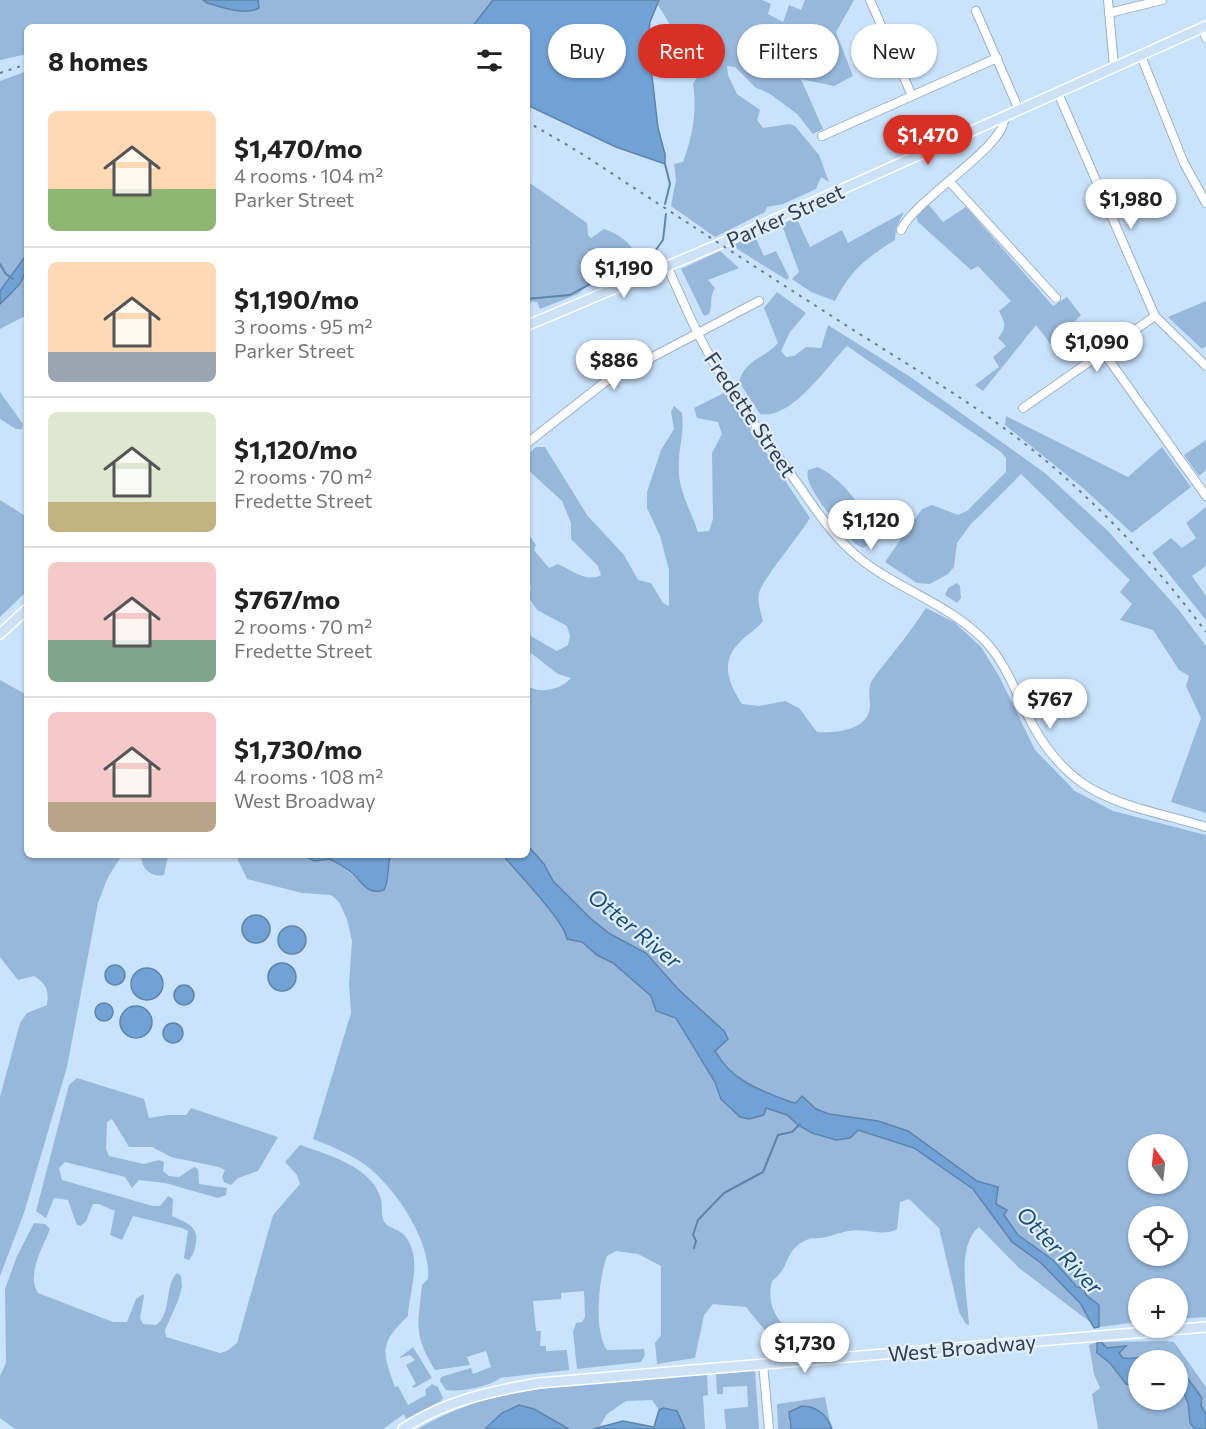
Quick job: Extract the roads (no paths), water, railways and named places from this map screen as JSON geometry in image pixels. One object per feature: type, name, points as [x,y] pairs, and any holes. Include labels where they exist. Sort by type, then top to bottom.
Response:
[{"type":"main road","name":"Parker Street","points":[[530,324],[1004,117],[1114,66],[1205,31]]},
{"type":"main road","points":[[0,634],[24,612]]},
{"type":"main road","name":"West Broadway","points":[[403,1429],[449,1405],[495,1390],[539,1383],[1206,1327]]},
{"type":"street","points":[[870,0],[912,96]]},
{"type":"street","points":[[1108,0],[1114,66]]},
{"type":"street","points":[[1109,13],[1162,0]]},
{"type":"street","points":[[976,10],[1019,110]]},
{"type":"street","points":[[1140,56],[1184,163],[1206,203]]},
{"type":"street","points":[[822,136],[997,58]]},
{"type":"street","points":[[1058,93],[1155,316],[1206,366]]},
{"type":"street","points":[[901,230],[914,211],[991,144],[1001,129],[1004,117]]},
{"type":"street","points":[[949,181],[1056,298]]},
{"type":"street","name":"Fredette Street","points":[[667,266],[698,332],[744,409],[831,529],[865,563],[952,613],[988,645],[1001,663],[1045,746],[1060,765],[1084,785],[1108,799],[1127,806],[1206,826]]},
{"type":"street","points":[[530,441],[605,382],[759,301]]},
{"type":"street","points":[[1023,408],[1155,316]]},
{"type":"street","points":[[1104,353],[1206,496]]},
{"type":"street","points":[[763,1364],[769,1429]]},
{"type":"waterway","points":[[665,164],[670,184],[665,204]]},
{"type":"waterway","points":[[530,299],[570,295],[613,271],[650,258],[663,240],[666,214]]},
{"type":"waterway","points":[[0,264],[6,274],[13,279]]},
{"type":"waterway","points":[[694,1248],[696,1241],[693,1235],[698,1220],[724,1193],[763,1172],[778,1135],[792,1132],[800,1124]]},
{"type":"railway","points":[[0,73],[24,65]]},
{"type":"railway","points":[[530,123],[579,152],[993,420],[1045,460],[1110,520],[1150,563],[1206,632]]},
{"type":"water label","name":"Otter River","points":[[635,928]]},
{"type":"water label","name":"Otter River","points":[[1060,1250]]}]
